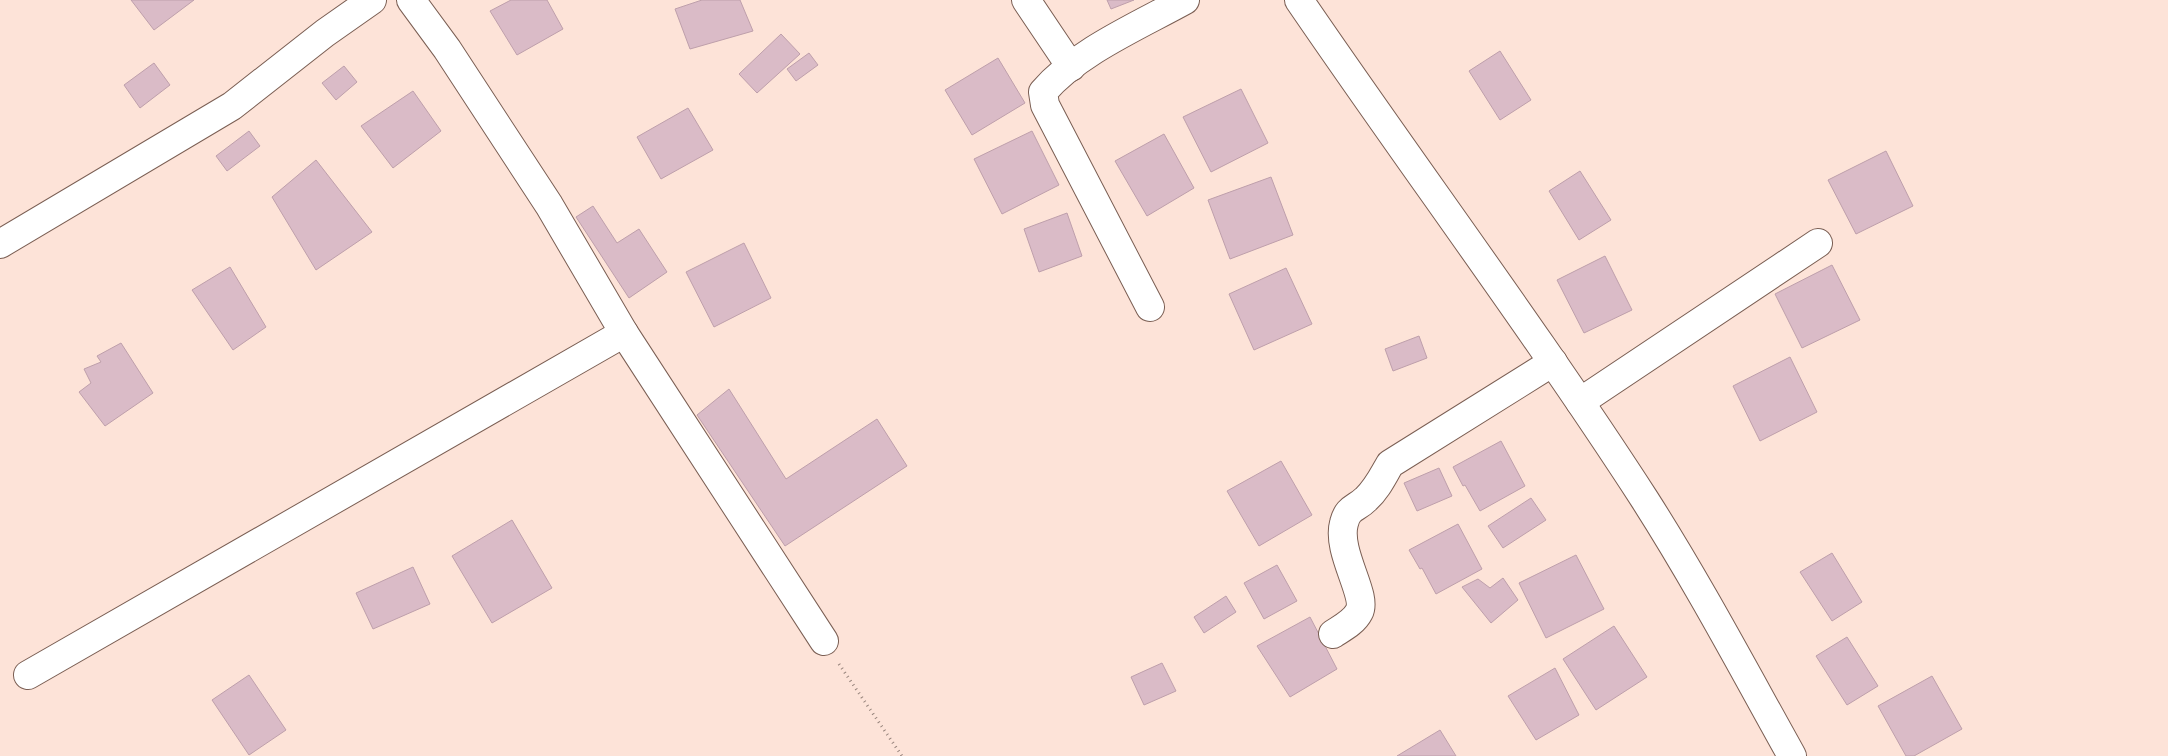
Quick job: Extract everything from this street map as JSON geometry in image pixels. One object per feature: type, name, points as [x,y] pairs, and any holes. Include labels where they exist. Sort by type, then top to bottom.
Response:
[{"type":"street","points":[[0,244],[232,106],[372,0]]},
{"type":"street","points":[[411,0],[447,49],[549,205],[624,333],[824,641]]},
{"type":"street","points":[[1026,0],[1071,67]]},
{"type":"street","points":[[1150,307],[1045,105],[1043,92],[1057,76],[1101,47],[1185,0]]},
{"type":"street","points":[[1299,0],[1553,362],[1645,501],[1700,589],[1792,756]]},
{"type":"street","points":[[1580,402],[1818,243]]},
{"type":"street","points":[[28,675],[624,333]]},
{"type":"street","points":[[1332,634],[1352,621],[1360,611],[1360,595],[1343,546],[1343,526],[1348,512],[1366,500],[1380,482],[1390,464],[1553,362]]},
{"type":"path","points":[[824,641],[902,756]]},
{"type":"building","points":[[131,0],[194,0],[154,30]]},
{"type":"building","points":[[511,0],[547,0],[563,29],[517,55],[490,11]]},
{"type":"building","points":[[702,0],[740,0],[753,31],[690,49],[675,9]]},
{"type":"building","points":[[1107,0],[1134,0],[1111,9]]},
{"type":"building","points":[[781,34],[800,54],[757,93],[739,74]]},
{"type":"building","points":[[1500,51],[1531,100],[1500,120],[1469,71]]},
{"type":"building","points":[[809,53],[818,65],[796,81],[787,69]]},
{"type":"building","points":[[998,58],[1025,103],[972,135],[945,90]]},
{"type":"building","points":[[154,63],[170,85],[140,108],[124,85]]},
{"type":"building","points":[[344,66],[357,82],[336,100],[322,83]]},
{"type":"building","points":[[1241,89],[1268,143],[1211,172],[1183,117]]},
{"type":"building","points":[[413,91],[441,131],[393,168],[361,126]]},
{"type":"building","points":[[688,108],[713,150],[661,179],[637,137]]},
{"type":"building","points":[[249,131],[260,146],[227,171],[216,156]]},
{"type":"building","points":[[1032,131],[1059,185],[1002,214],[974,159]]},
{"type":"building","points":[[1164,134],[1194,188],[1147,216],[1115,161]]},
{"type":"building","points":[[1886,151],[1913,206],[1856,234],[1828,180]]},
{"type":"building","points":[[316,160],[372,232],[316,270],[272,197]]},
{"type":"building","points":[[1580,171],[1611,220],[1579,240],[1549,191]]},
{"type":"building","points":[[1271,177],[1293,235],[1230,259],[1208,200]]},
{"type":"building","points":[[593,206],[617,243],[639,229],[667,272],[629,298],[576,217]]},
{"type":"building","points":[[1067,213],[1082,256],[1039,272],[1024,229]]},
{"type":"building","points":[[744,243],[771,298],[714,327],[686,272]]},
{"type":"building","points":[[1605,256],[1632,310],[1584,333],[1557,280]]},
{"type":"building","points":[[1832,265],[1860,320],[1802,348],[1775,294]]},
{"type":"building","points":[[230,267],[266,327],[233,350],[192,290]]},
{"type":"building","points":[[1286,268],[1312,324],[1254,350],[1229,294]]},
{"type":"building","points":[[1419,336],[1427,358],[1393,371],[1385,349]]},
{"type":"building","points":[[121,343],[153,393],[105,426],[79,392],[91,383],[84,369],[101,362],[97,356]]},
{"type":"building","points":[[1790,357],[1817,412],[1760,441],[1733,386]]},
{"type":"building","points":[[729,389],[786,479],[877,419],[907,466],[785,546],[697,415]]},
{"type":"building","points":[[1501,441],[1525,486],[1480,511],[1453,467]]},
{"type":"building","points":[[1281,461],[1312,515],[1259,546],[1227,491]]},
{"type":"building","points":[[1439,468],[1452,496],[1417,511],[1404,483]]},
{"type":"building","points":[[1531,498],[1546,520],[1503,548],[1488,526]]},
{"type":"building","points":[[512,520],[552,588],[492,623],[452,556]]},
{"type":"building","points":[[1458,524],[1482,569],[1436,594],[1422,568],[1420,569],[1409,550]]},
{"type":"building","points":[[1832,553],[1862,602],[1832,621],[1800,572]]},
{"type":"building","points":[[1576,555],[1604,609],[1546,638],[1519,583]]},
{"type":"building","points":[[1277,565],[1297,601],[1264,619],[1244,583]]},
{"type":"building","points":[[413,567],[430,604],[373,629],[356,593]]},
{"type":"building","points":[[1503,578],[1518,600],[1491,623],[1462,587],[1478,579],[1490,588]]},
{"type":"building","points":[[1226,596],[1236,612],[1204,633],[1194,617]]},
{"type":"building","points":[[1310,617],[1337,669],[1290,697],[1257,646]]},
{"type":"building","points":[[1614,626],[1647,677],[1596,710],[1563,659]]},
{"type":"building","points":[[1847,637],[1878,686],[1847,705],[1816,656]]},
{"type":"building","points":[[1162,663],[1176,691],[1144,705],[1131,677]]},
{"type":"building","points":[[1555,668],[1579,715],[1536,740],[1508,696]]},
{"type":"building","points":[[249,675],[286,730],[249,755],[212,700]]},
{"type":"building","points":[[1932,676],[1962,729],[1914,756],[1906,756],[1878,706]]},
{"type":"building","points":[[1440,730],[1456,756],[1397,756]]}]
